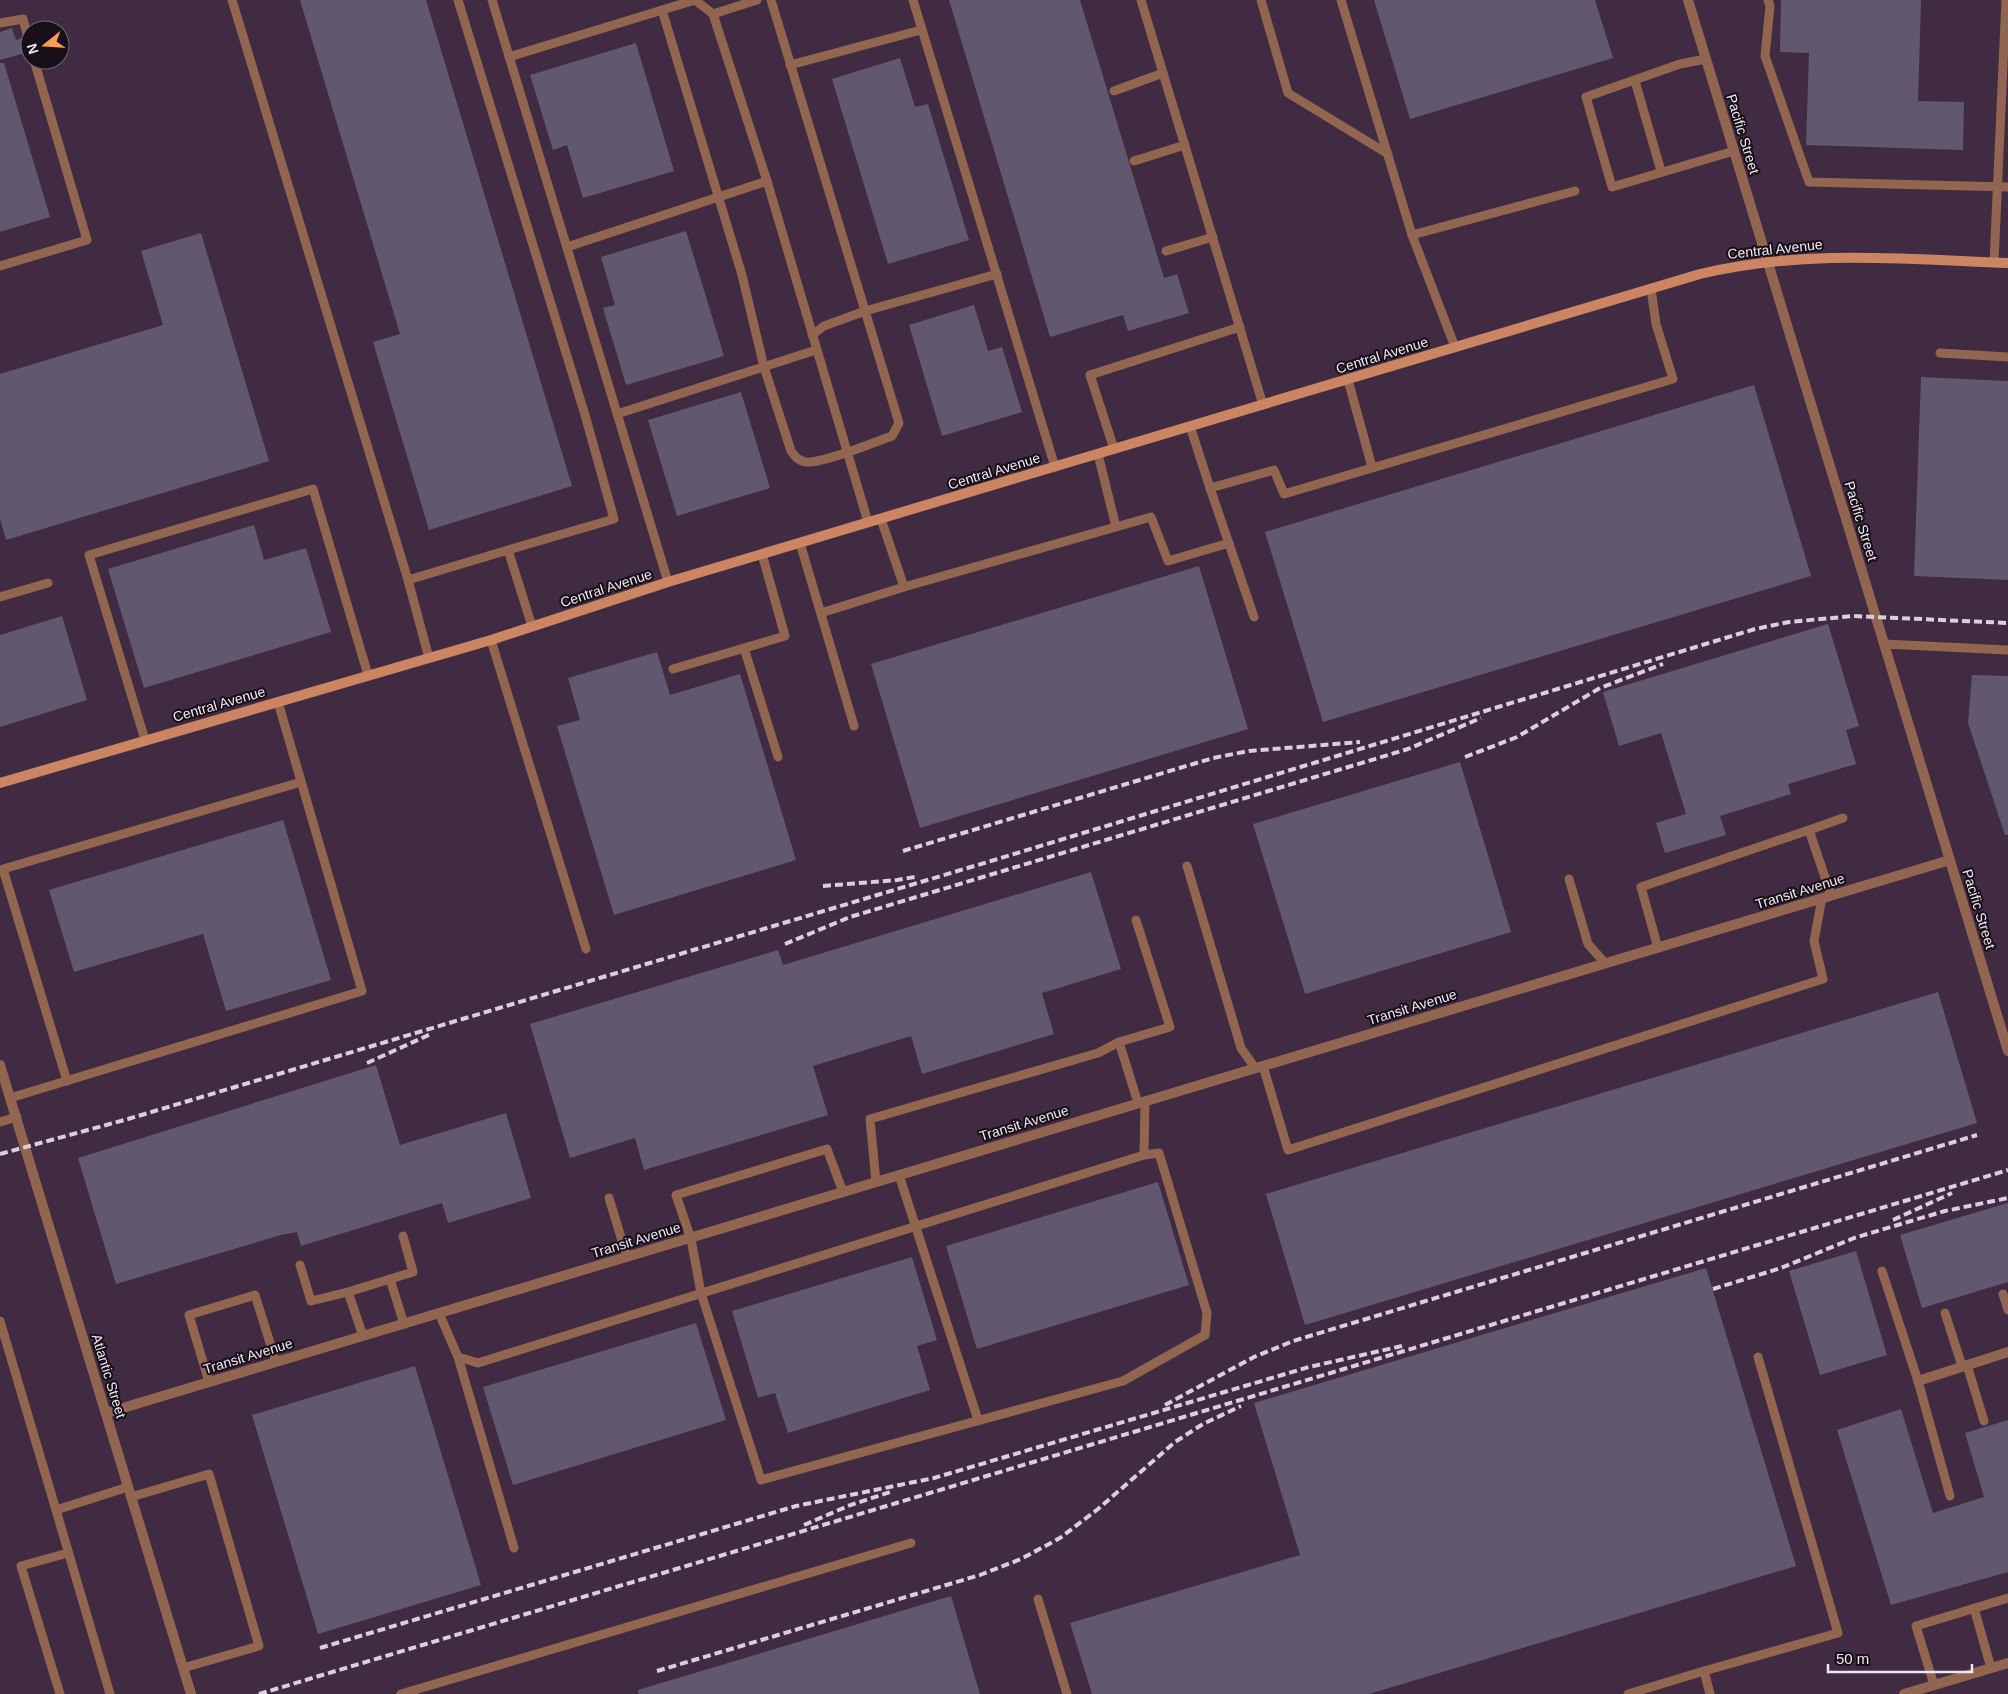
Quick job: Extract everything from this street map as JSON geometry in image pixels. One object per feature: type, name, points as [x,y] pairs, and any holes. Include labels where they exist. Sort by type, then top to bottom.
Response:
[{"type":"street","name":"Pacific Street","points":[[1688,0],[2008,1051]]},
{"type":"street","name":"Central Avenue","points":[[0,783],[491,640],[668,582],[1700,274],[1767,261],[1833,256],[2008,263]]},
{"type":"street","name":"Transit Avenue","points":[[106,1413],[1950,860]]},
{"type":"street","name":"Atlantic Street","points":[[0,1065],[191,1694]]},
{"type":"street","points":[[1918,1381],[2008,1352]]},
{"type":"street","points":[[1904,1694],[1933,1688],[2008,1663]]},
{"type":"lane","points":[[232,0],[408,580],[429,658]]},
{"type":"lane","points":[[408,580],[614,519],[585,415],[458,0]]},
{"type":"lane","points":[[492,0],[668,582]]},
{"type":"lane","points":[[509,57],[695,0],[713,14],[767,181],[868,522]]},
{"type":"lane","points":[[713,14],[757,0]]},
{"type":"lane","points":[[662,10],[742,275],[764,367],[791,451],[798,460],[807,462],[846,452],[892,436],[899,423],[771,0]]},
{"type":"lane","points":[[913,0],[1055,467]]},
{"type":"lane","points":[[1141,0],[1263,404]]},
{"type":"lane","points":[[1261,0],[1288,93],[1388,154]]},
{"type":"lane","points":[[1341,0],[1412,235],[1455,347]]},
{"type":"lane","points":[[1768,0],[1770,6],[1765,56],[1809,182],[2003,187]]},
{"type":"lane","points":[[1994,262],[2003,187],[2006,0]]},
{"type":"lane","points":[[0,24],[23,20]]},
{"type":"lane","points":[[790,65],[921,30]]},
{"type":"lane","points":[[1706,59],[1680,64],[1586,97],[1612,187],[1734,151]]},
{"type":"lane","points":[[0,266],[86,240],[37,70]]},
{"type":"lane","points":[[1114,91],[1164,73]]},
{"type":"lane","points":[[1635,81],[1661,171]]},
{"type":"lane","points":[[1134,160],[1185,145]]},
{"type":"lane","points":[[567,247],[767,181]]},
{"type":"lane","points":[[1412,235],[1575,191]]},
{"type":"lane","points":[[1166,251],[1213,237]]},
{"type":"lane","points":[[812,335],[824,326],[865,311],[996,274]]},
{"type":"lane","points":[[1210,488],[1274,470],[1284,494],[1673,379],[1656,324],[1651,289]]},
{"type":"lane","points":[[1114,449],[1090,375],[1240,327]]},
{"type":"lane","points":[[617,414],[816,350]]},
{"type":"lane","points":[[1940,353],[2008,357]]},
{"type":"lane","points":[[1348,380],[1372,467]]},
{"type":"lane","points":[[1190,426],[1254,617]]},
{"type":"lane","points":[[1098,454],[1116,527]]},
{"type":"lane","points":[[145,740],[89,555],[313,489],[368,675]]},
{"type":"lane","points":[[821,614],[904,587],[1152,517],[1168,562],[1229,543]]},
{"type":"lane","points":[[881,519],[904,587]]},
{"type":"lane","points":[[800,543],[854,726]]},
{"type":"lane","points":[[508,550],[532,626]]},
{"type":"lane","points":[[673,668],[785,636],[762,554]]},
{"type":"lane","points":[[0,597],[48,583]]},
{"type":"lane","points":[[491,640],[586,949]]},
{"type":"lane","points":[[1884,644],[2008,650]]},
{"type":"lane","points":[[744,648],[778,757]]},
{"type":"lane","points":[[10,1098],[362,991],[278,702]]},
{"type":"lane","points":[[67,1081],[3,869],[301,782]]},
{"type":"lane","points":[[1658,948],[1641,887],[1843,818]]},
{"type":"lane","points":[[1187,866],[1241,1048],[1259,1067],[1288,1150],[1823,979],[1814,942],[1827,897],[1809,830]]},
{"type":"lane","points":[[1569,879],[1588,944],[1605,963]]},
{"type":"lane","points":[[876,1182],[870,1119],[1098,1053],[1119,1042],[1170,1027],[1136,920]]},
{"type":"lane","points":[[1119,1042],[1141,1102],[1144,1155]]},
{"type":"lane","points":[[0,1122],[17,1117]]},
{"type":"lane","points":[[458,1357],[478,1363],[701,1293],[1144,1155],[1159,1153],[1207,1313],[1205,1335],[1123,1381],[761,1480],[701,1293],[691,1238],[676,1195],[827,1149],[843,1192]]},
{"type":"lane","points":[[899,1175],[978,1420]]},
{"type":"lane","points":[[609,1198],[627,1258]]},
{"type":"lane","points":[[300,1265],[311,1301],[348,1292],[413,1272],[403,1236]]},
{"type":"lane","points":[[1882,1271],[1918,1381],[1950,1496]]},
{"type":"lane","points":[[390,1279],[404,1324]]},
{"type":"lane","points":[[348,1292],[363,1336]]},
{"type":"lane","points":[[2003,1294],[2008,1310]]},
{"type":"lane","points":[[209,1382],[190,1315],[255,1295],[276,1362]]},
{"type":"lane","points":[[439,1313],[458,1357],[514,1548]]},
{"type":"lane","points":[[1945,1313],[1984,1421]]},
{"type":"lane","points":[[0,1321],[110,1694]]},
{"type":"lane","points":[[1628,1694],[1838,1632],[1758,1357]]},
{"type":"lane","points":[[131,1497],[209,1474],[259,1646],[183,1668]]},
{"type":"lane","points":[[56,1510],[128,1486]]},
{"type":"lane","points":[[401,1694],[911,1543]]},
{"type":"lane","points":[[60,1694],[21,1566],[68,1552]]},
{"type":"lane","points":[[1933,1688],[1916,1626],[2008,1598]]},
{"type":"lane","points":[[1038,1599],[1067,1694]]},
{"type":"lane","points":[[1974,1608],[1991,1668]]},
{"type":"lane","points":[[1704,1671],[1710,1694]]},
{"type":"shaded area","points":[[0,0],[2008,0],[2008,1694],[0,1694]]},
{"type":"building","points":[[300,0],[426,0],[572,486],[429,530],[373,342],[400,334]]},
{"type":"building","points":[[949,0],[1080,0],[1164,278],[1177,274],[1189,313],[1128,331],[1123,315],[1050,337]]},
{"type":"building","points":[[1374,0],[1595,0],[1613,58],[1410,119]]},
{"type":"building","points":[[1781,0],[1921,0],[1918,101],[1964,102],[1963,150],[1806,145],[1809,53],[1780,52]]},
{"type":"building","points":[[12,28],[16,40],[20,39],[20,54],[0,60],[0,32]]},
{"type":"building","points":[[636,43],[674,171],[583,198],[567,145],[553,150],[530,75]]},
{"type":"building","points":[[900,58],[915,107],[928,104],[969,240],[888,264],[832,79]]},
{"type":"building","points":[[0,63],[4,63],[50,217],[0,232]]},
{"type":"building","points":[[686,231],[724,356],[626,385],[603,308],[615,305],[601,257]]},
{"type":"building","points":[[201,233],[269,461],[6,540],[0,519],[0,374],[163,325],[141,251]]},
{"type":"building","points":[[974,305],[988,351],[1002,347],[1022,412],[942,436],[909,325]]},
{"type":"building","points":[[1921,377],[2008,381],[2008,580],[1914,576]]},
{"type":"building","points":[[1754,385],[1811,576],[1323,722],[1265,532]]},
{"type":"building","points":[[741,392],[770,488],[677,516],[648,420]]},
{"type":"building","points":[[254,525],[264,560],[306,548],[331,632],[144,688],[108,569]]},
{"type":"building","points":[[1199,566],[1248,729],[920,828],[871,664]]},
{"type":"building","points":[[62,616],[87,700],[0,727],[0,635]]},
{"type":"building","points":[[1828,624],[1859,726],[1846,730],[1856,764],[1788,784],[1791,794],[1720,816],[1726,835],[1665,853],[1656,823],[1686,814],[1661,733],[1619,746],[1603,692]]},
{"type":"building","points":[[657,652],[670,695],[740,674],[796,860],[614,915],[557,726],[580,720],[568,678]]},
{"type":"building","points":[[1972,675],[2008,676],[2008,835],[2005,835],[1968,723]]},
{"type":"building","points":[[1460,762],[1511,932],[1305,994],[1253,824]]},
{"type":"building","points":[[283,820],[331,980],[226,1011],[203,934],[74,972],[49,890]]},
{"type":"building","points":[[1091,872],[1121,969],[1042,993],[1054,1034],[922,1074],[911,1036],[813,1066],[828,1115],[644,1170],[635,1138],[570,1158],[530,1024],[778,950],[783,965]]},
{"type":"building","points":[[1938,992],[1977,1123],[1305,1325],[1266,1194]]},
{"type":"building","points":[[376,1065],[400,1145],[506,1113],[531,1198],[448,1223],[442,1203],[301,1246],[297,1232],[281,1235],[116,1284],[78,1158]]},
{"type":"building","points":[[1158,1182],[1189,1285],[977,1349],[946,1246]]},
{"type":"building","points":[[2008,1203],[2008,1282],[1922,1308],[1900,1235]]},
{"type":"building","points":[[1856,1251],[1887,1355],[1820,1375],[1789,1271]]},
{"type":"building","points":[[912,1257],[937,1340],[917,1346],[930,1390],[788,1433],[775,1393],[758,1398],[732,1311]]},
{"type":"building","points":[[1706,1268],[1796,1566],[1369,1694],[1092,1694],[1070,1623],[1300,1555],[1254,1403]]},
{"type":"building","points":[[696,1323],[726,1420],[513,1485],[483,1387]]},
{"type":"building","points":[[415,1366],[481,1585],[318,1634],[252,1415]]},
{"type":"building","points":[[1901,1409],[1933,1513],[1984,1497],[1965,1433],[2008,1420],[2008,1572],[1891,1605],[1837,1430]]},
{"type":"building","points":[[951,1596],[980,1694],[638,1694],[638,1690]]},
{"type":"railway","points":[[0,1154],[128,1119],[991,861],[1755,629],[1789,622],[1853,616],[2008,623]]},
{"type":"railway","points":[[1465,757],[1517,737],[1600,688],[1663,664]]},
{"type":"railway","points":[[785,944],[850,917],[1408,749],[1481,718]]},
{"type":"railway","points":[[903,851],[1213,758],[1249,751],[1360,742]]},
{"type":"railway","points":[[823,886],[915,877]]},
{"type":"railway","points":[[367,1063],[431,1034]]},
{"type":"railway","points":[[1165,1405],[1254,1357],[1293,1341],[1977,1135]]},
{"type":"railway","points":[[259,1694],[2008,1170]]},
{"type":"railway","points":[[1893,1220],[1952,1193]]},
{"type":"railway","points":[[1713,1289],[1781,1268],[1854,1238],[1945,1211],[2008,1198]]},
{"type":"railway","points":[[320,1648],[796,1506],[934,1478],[1309,1367],[1402,1346]]},
{"type":"railway","points":[[657,1671],[980,1575],[1021,1559],[1060,1538],[1098,1509],[1175,1442],[1203,1424],[1241,1406]]},
{"type":"railway","points":[[804,1525],[848,1506],[890,1492]]}]
